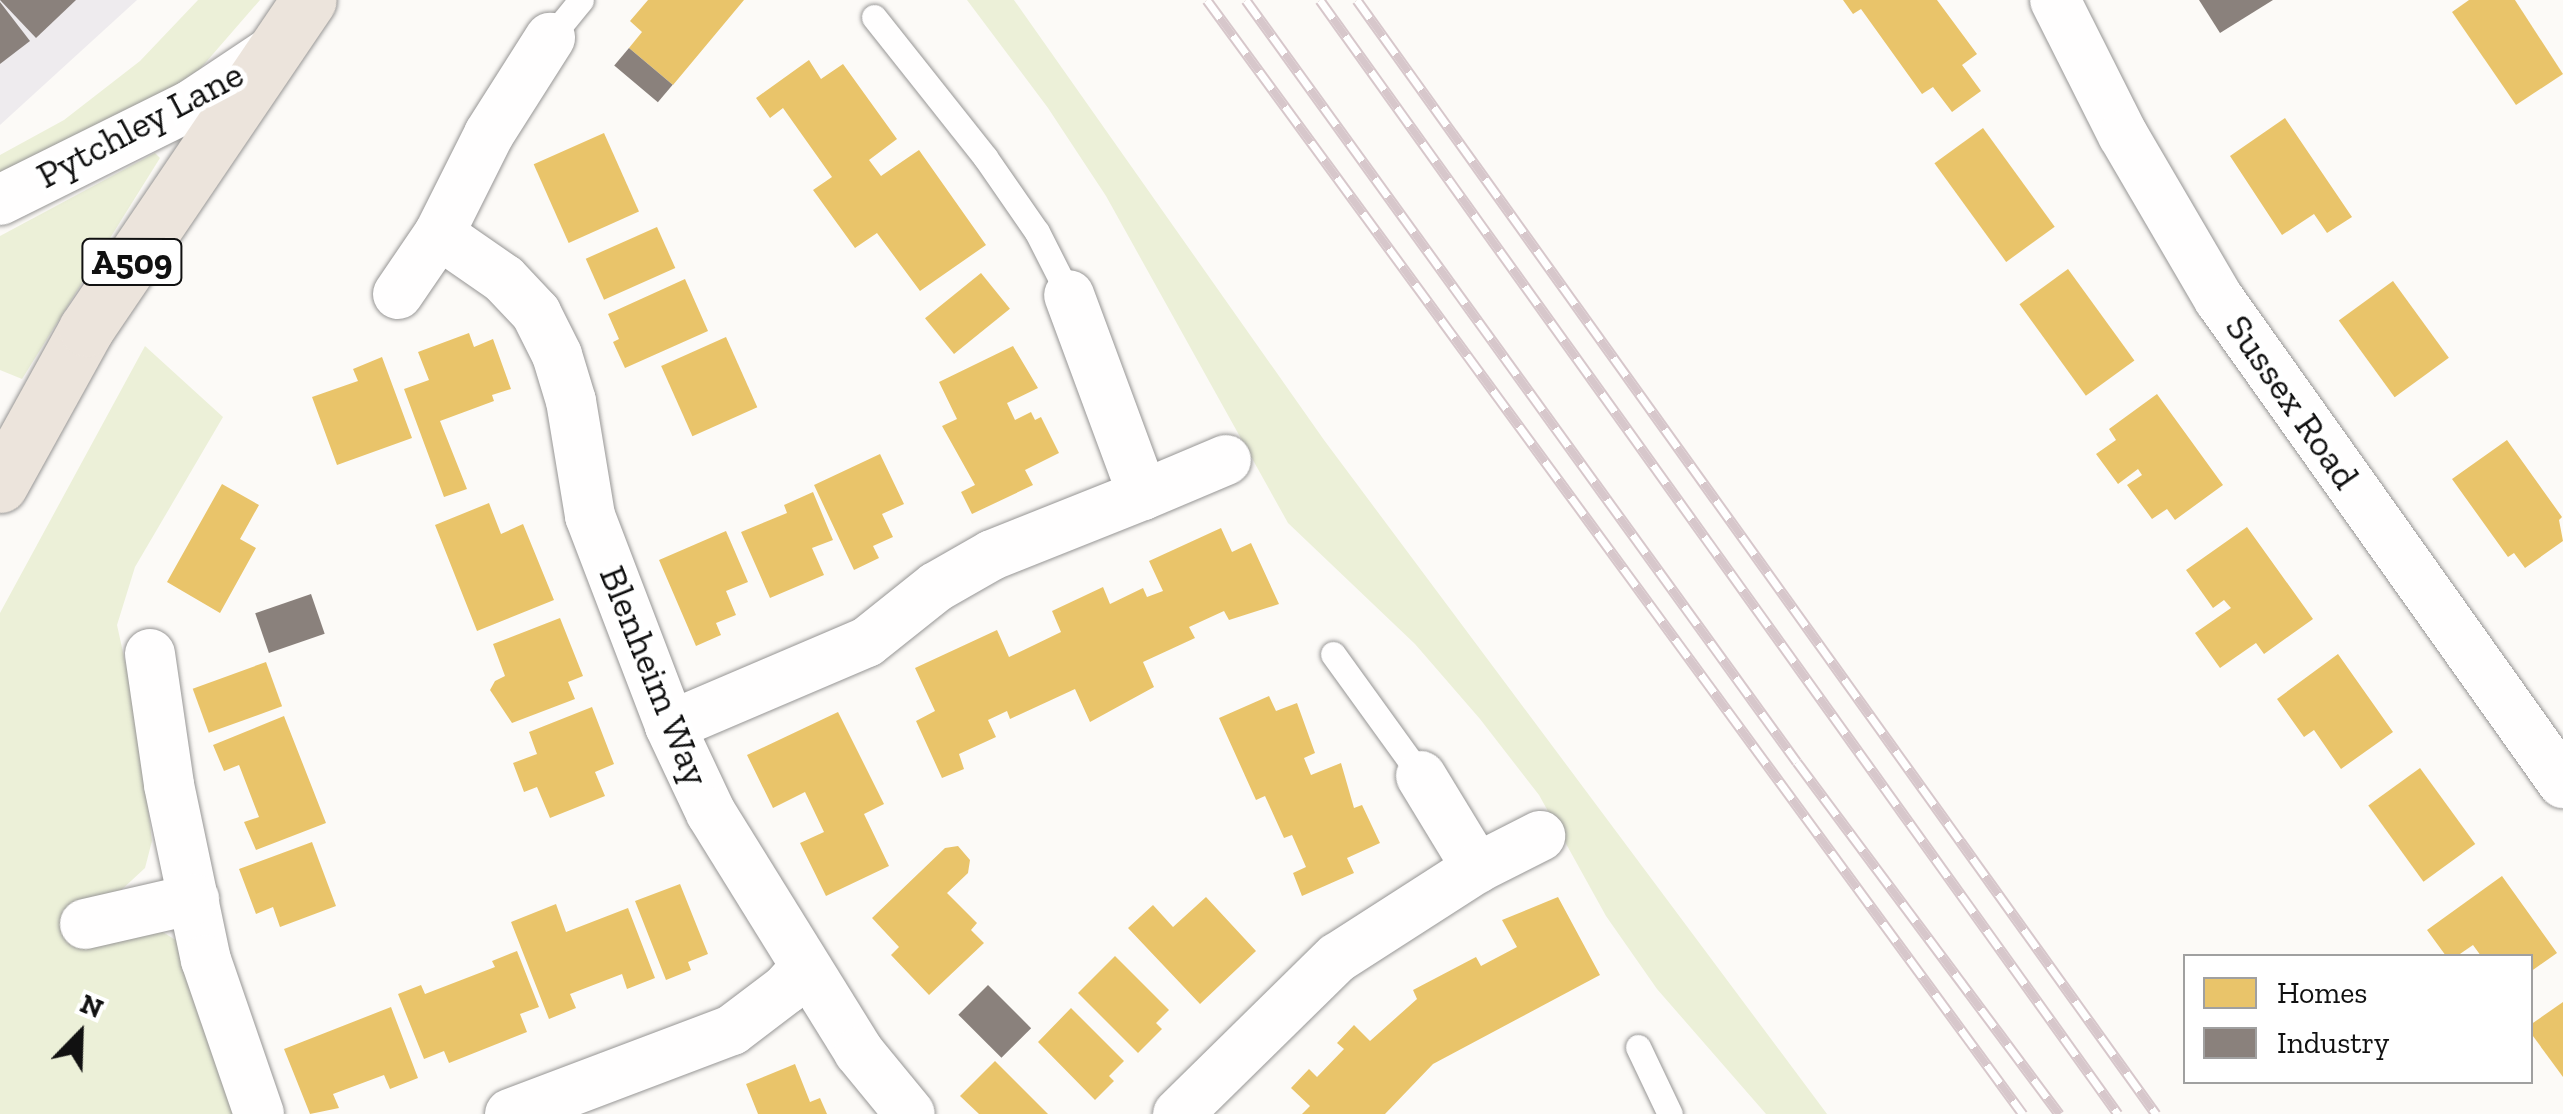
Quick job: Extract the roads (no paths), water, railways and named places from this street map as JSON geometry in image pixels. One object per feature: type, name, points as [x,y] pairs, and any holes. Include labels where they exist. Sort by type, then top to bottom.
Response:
[{"type":"main road","name":"A509","points":[[0,485],[86,329],[309,0]]},
{"type":"street","name":"Sussex Road","points":[[2055,0],[2123,135],[2219,299],[2563,783]]},
{"type":"street","points":[[398,294],[439,234],[489,134],[550,38]]},
{"type":"street","name":"Pytchley Lane","points":[[0,200],[193,104],[278,48]]},
{"type":"street","name":"Blenheim Way","points":[[439,234],[504,280],[536,313],[557,355],[571,401],[590,516],[670,726],[711,813],[805,968],[859,1052],[910,1114]]},
{"type":"street","points":[[1069,294],[1142,494]]},
{"type":"street","points":[[670,726],[867,642],[936,587],[992,554],[1226,460]]},
{"type":"street","points":[[150,654],[169,785],[206,960],[260,1114]]},
{"type":"street","points":[[1421,776],[1477,868]]},
{"type":"street","points":[[1178,1114],[1337,958],[1477,868],[1540,836]]},
{"type":"street","points":[[85,924],[194,898]]},
{"type":"street","points":[[510,1114],[732,1030],[786,989],[805,968]]},
{"type":"lane","points":[[550,38],[581,0]]},
{"type":"lane","points":[[874,16],[985,157],[1037,232],[1069,294]]},
{"type":"lane","points":[[1333,654],[1421,776]]},
{"type":"lane","points":[[1638,1047],[1670,1114]]},
{"type":"railway","points":[[1207,0],[2023,1114]]},
{"type":"railway","points":[[1246,0],[1797,762],[2059,1114]]},
{"type":"railway","points":[[1320,0],[2118,1114]]},
{"type":"railway","points":[[1357,0],[2156,1114]]}]
